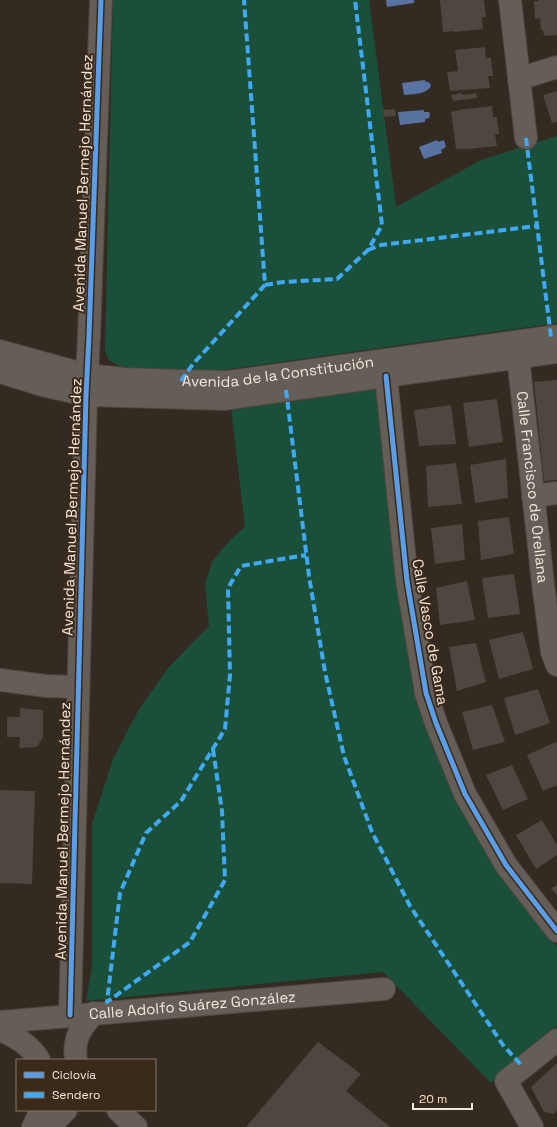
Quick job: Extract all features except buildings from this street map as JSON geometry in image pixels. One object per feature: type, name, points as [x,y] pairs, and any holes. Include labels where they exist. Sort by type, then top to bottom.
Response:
[{"type":"street","name":"Avenida Manuel Bermejo Hernández","points":[[62,1059],[67,1015],[101,0]]},
{"type":"street","points":[[510,0],[526,138]]},
{"type":"street","points":[[519,79],[557,67]]},
{"type":"street","name":"Avenida de la Constitución","points":[[0,351],[87,385],[125,379],[228,382],[557,336]]},
{"type":"street","name":"Avenida de la Constitución","points":[[0,372],[42,384],[87,385],[224,399],[557,352]]},
{"type":"street","name":"Calle Francisco de Orellana","points":[[518,357],[551,645],[557,664]]},
{"type":"street","name":"Calle Vasco de Gama","points":[[386,376],[407,582],[426,692],[436,723],[465,794],[506,865],[557,931]]},
{"type":"street","points":[[533,496],[557,493]]},
{"type":"street","points":[[0,680],[46,686],[78,687]]},
{"type":"street","name":"Calle Adolfo Suárez González","points":[[0,1022],[67,1015],[384,989]]},
{"type":"street","points":[[76,1059],[75,1045],[80,1029],[94,1013]]},
{"type":"street","points":[[0,1030],[14,1036],[36,1054],[38,1059]]},
{"type":"street","points":[[532,1127],[506,1081],[557,1040]]},
{"type":"street","points":[[33,1127],[55,1114]]},
{"type":"green space","points":[[113,0],[369,0],[396,207],[481,160],[557,136],[557,323],[216,371],[130,368],[119,366],[109,360],[105,351]]},
{"type":"green space","points":[[379,387],[422,712],[502,876],[557,947],[557,1026],[491,1083],[383,972],[86,1001],[92,966],[92,824],[113,759],[138,711],[168,668],[209,626],[205,584],[212,562],[230,540],[245,527],[231,408]]},
{"type":"water","points":[[386,0],[414,0],[414,3],[387,7]]},
{"type":"water","points":[[425,80],[430,83],[431,86],[429,89],[419,94],[404,95],[402,83]]},
{"type":"water","points":[[424,110],[424,112],[429,112],[430,114],[429,118],[425,119],[425,122],[400,125],[398,112]]},
{"type":"water","points":[[437,140],[438,142],[444,140],[446,147],[441,150],[442,153],[424,159],[419,147]]},
{"type":"marked path","points":[[181,381],[193,364],[265,285],[244,0]]},
{"type":"marked path","points":[[265,285],[283,282],[337,279],[368,250],[382,225],[355,0]]},
{"type":"marked path","points":[[526,138],[551,337]]},
{"type":"marked path","points":[[368,250],[381,245],[537,226]]},
{"type":"marked path","points":[[286,390],[309,576],[325,672],[344,756],[372,832],[410,906],[503,1045],[523,1067]]},
{"type":"marked path","points":[[213,749],[222,811],[225,880],[190,942],[107,1002],[120,893],[146,833],[181,801],[225,729],[230,675],[228,588],[241,566],[306,555]]},
{"type":"cycle path","points":[[70,1015],[86,395],[101,0]]},
{"type":"cycle path","points":[[386,376],[407,581],[426,693],[436,723],[465,794],[506,865],[557,931]]}]
